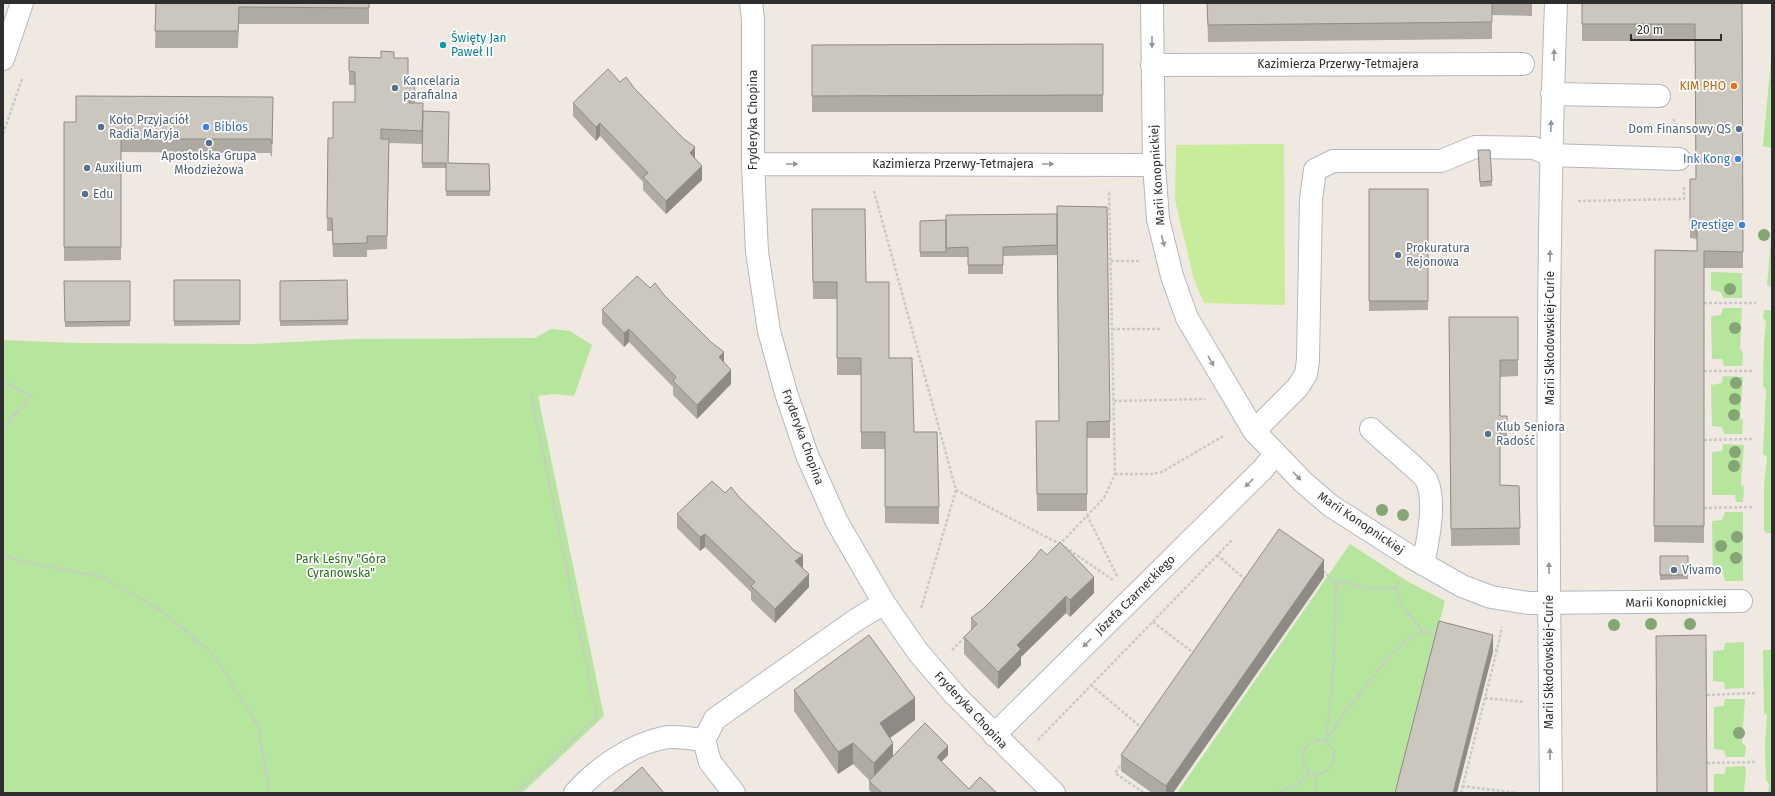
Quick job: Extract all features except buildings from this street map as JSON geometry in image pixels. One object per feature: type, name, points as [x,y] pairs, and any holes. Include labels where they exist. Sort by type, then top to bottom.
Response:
[{"type":"street","points":[[3,59],[22,3]]},
{"type":"street","name":"Fryderyka Chopina","points":[[751,3],[753,19],[753,164],[756,252],[769,331],[786,393],[807,456],[837,522],[884,604],[918,652],[955,695],[1054,793]]},
{"type":"street","name":"Marii Konopnickiej","points":[[1152,3],[1154,165],[1158,219],[1172,276],[1186,318],[1254,431],[1302,482],[1331,506],[1423,564],[1462,586],[1491,597],[1511,601],[1548,604],[1741,601]]},
{"type":"street","name":"Marii Skłodowskiej-Curie","points":[[1551,793],[1548,604],[1550,155],[1556,3]]},
{"type":"street","name":"Kazimierza Przerwy-Tetmajera","points":[[1152,65],[1524,64]]},
{"type":"street","points":[[1552,94],[1659,96]]},
{"type":"street","points":[[1254,431],[1298,387],[1306,374],[1308,360],[1311,199],[1315,170],[1333,161],[1441,161],[1475,147],[1534,148],[1550,155],[1680,159]]},
{"type":"street","name":"Kazimierza Przerwy-Tetmajera","points":[[753,164],[1154,165]]},
{"type":"street","points":[[1371,429],[1427,480],[1432,500],[1427,546],[1423,564]]},
{"type":"street","name":"Józefa Czarneckiego","points":[[994,735],[1257,474],[1275,454]]},
{"type":"street","points":[[734,793],[710,762],[704,740],[715,719],[856,620],[884,604]]},
{"type":"street","points":[[575,793],[585,782],[626,753],[646,743],[665,737],[704,740]]},
{"type":"path","points":[[1659,96],[1679,129],[1680,159]]},
{"type":"path","points":[[1054,550],[1104,498],[1116,474],[1109,184]]},
{"type":"path","points":[[873,186],[956,490],[920,611]]},
{"type":"path","points":[[1110,261],[1147,261]]},
{"type":"path","points":[[1704,303],[1756,303]]},
{"type":"path","points":[[1112,329],[1165,329]]},
{"type":"path","points":[[1704,371],[1754,371]]},
{"type":"path","points":[[3,382],[31,396],[3,428]]},
{"type":"path","points":[[516,793],[597,717],[531,394]]},
{"type":"path","points":[[1114,402],[1209,399]]},
{"type":"path","points":[[1116,474],[1151,474],[1162,472],[1226,435]]},
{"type":"path","points":[[1704,440],[1753,439]]},
{"type":"path","points":[[956,490],[1060,544],[1115,582]]},
{"type":"path","points":[[1704,508],[1753,507]]},
{"type":"path","points":[[1087,515],[1118,579]]},
{"type":"path","points":[[1036,742],[1238,535]]},
{"type":"path","points":[[3,555],[22,561],[103,577],[163,612],[214,655],[258,726],[269,793]]},
{"type":"path","points":[[1217,555],[1248,582]]},
{"type":"path","points":[[1319,568],[1330,576],[1336,583],[1333,678],[1326,741]]},
{"type":"path","points":[[1400,579],[1396,589],[1401,605],[1423,630],[1445,636]]},
{"type":"path","points":[[1336,583],[1345,583],[1369,588],[1396,589]]},
{"type":"path","points":[[1153,622],[1197,656],[1200,650]]},
{"type":"path","points":[[1461,793],[1503,623]]},
{"type":"path","points":[[1326,741],[1343,715],[1387,659],[1406,640],[1423,630]]},
{"type":"path","points":[[946,655],[969,633]]},
{"type":"path","points":[[1490,648],[1497,650]]},
{"type":"path","points":[[1091,685],[1145,731],[1149,724]]},
{"type":"path","points":[[1707,695],[1755,693]]},
{"type":"path","points":[[1485,698],[1531,702]]},
{"type":"path","points":[[1318,740],[1326,741],[1332,748],[1335,759],[1331,768],[1322,774],[1310,773],[1306,770],[1302,763],[1304,749],[1309,743],[1318,740]]},
{"type":"path","points":[[1124,761],[1115,773],[1144,793]]},
{"type":"path","points":[[1707,764],[1755,762]]},
{"type":"path","points":[[1276,793],[1298,785],[1310,773]]},
{"type":"path","points":[[1315,774],[1315,793]]},
{"type":"path","points":[[1462,786],[1517,793]]},
{"type":"green space","points":[[1772,49],[1772,148],[1763,146]]},
{"type":"green space","points":[[1284,144],[1285,305],[1204,303],[1194,280],[1175,200],[1176,145]]},
{"type":"green space","points":[[1772,227],[1772,287],[1767,285]]},
{"type":"green space","points":[[1711,272],[1742,273],[1742,298],[1723,298],[1721,292],[1711,290]]},
{"type":"green space","points":[[1723,308],[1742,308],[1740,349],[1743,353],[1742,366],[1724,366],[1722,359],[1712,358],[1711,317],[1721,315]]},
{"type":"green space","points":[[1764,310],[1772,310],[1772,533],[1766,533],[1764,530],[1764,485],[1767,457],[1763,454],[1766,389],[1763,386],[1766,322],[1763,317]]},
{"type":"green space","name":"Park Leśny \"Góra Cyranowska\"","points":[[551,329],[570,331],[592,345],[574,396],[553,394],[538,396],[604,716],[522,793],[3,793],[3,340],[74,343],[253,344],[353,339],[535,338]]},
{"type":"green space","points":[[1723,376],[1743,377],[1740,418],[1743,420],[1742,434],[1724,434],[1722,427],[1712,426],[1711,385],[1722,383]]},
{"type":"green space","points":[[1723,444],[1744,445],[1741,483],[1744,487],[1743,502],[1736,502],[1735,495],[1712,495],[1712,452],[1722,451]]},
{"type":"green space","points":[[1725,512],[1743,512],[1743,581],[1725,581],[1723,574],[1713,573],[1712,521],[1722,520]]},
{"type":"green space","points":[[1350,544],[1407,581],[1445,601],[1396,793],[1177,793]]},
{"type":"green space","points":[[1744,642],[1744,688],[1725,689],[1724,682],[1713,681],[1713,651],[1724,650],[1725,643]]},
{"type":"green space","points":[[1763,650],[1772,650],[1772,793],[1768,793],[1769,784],[1766,780],[1765,744],[1767,715],[1764,713]]},
{"type":"green space","points":[[1725,699],[1745,699],[1742,743],[1746,746],[1744,757],[1726,757],[1724,750],[1714,749],[1714,707],[1724,706]]},
{"type":"green space","points":[[1744,766],[1746,768],[1744,793],[1714,793],[1714,774],[1725,774],[1726,767]]},
{"type":"place","name":"Święty Jan Paweł II","points":[[443,45]]},
{"type":"place","name":"KIM PHO","points":[[1734,86]]},
{"type":"place","name":"Kancelaria parafialna","points":[[395,88]]},
{"type":"place","name":"Koło Przyjaciół Radia Maryja","points":[[101,127]]},
{"type":"place","name":"Biblos","points":[[206,127]]},
{"type":"place","name":"Dom Finansowy QS","points":[[1739,129]]},
{"type":"place","name":"Apostolska Grupa Młodzieżowa","points":[[209,143]]},
{"type":"place","name":"Ink Kong","points":[[1738,159]]},
{"type":"place","name":"Auxilium","points":[[87,168]]},
{"type":"place","name":"Edu","points":[[85,194]]},
{"type":"place","name":"Prestige","points":[[1742,225]]},
{"type":"place","name":"Prokuratura Rejonowa","points":[[1398,255]]},
{"type":"place","name":"Klub Seniora Radość","points":[[1488,434]]},
{"type":"place","name":"Vivamo","points":[[1674,570]]}]
